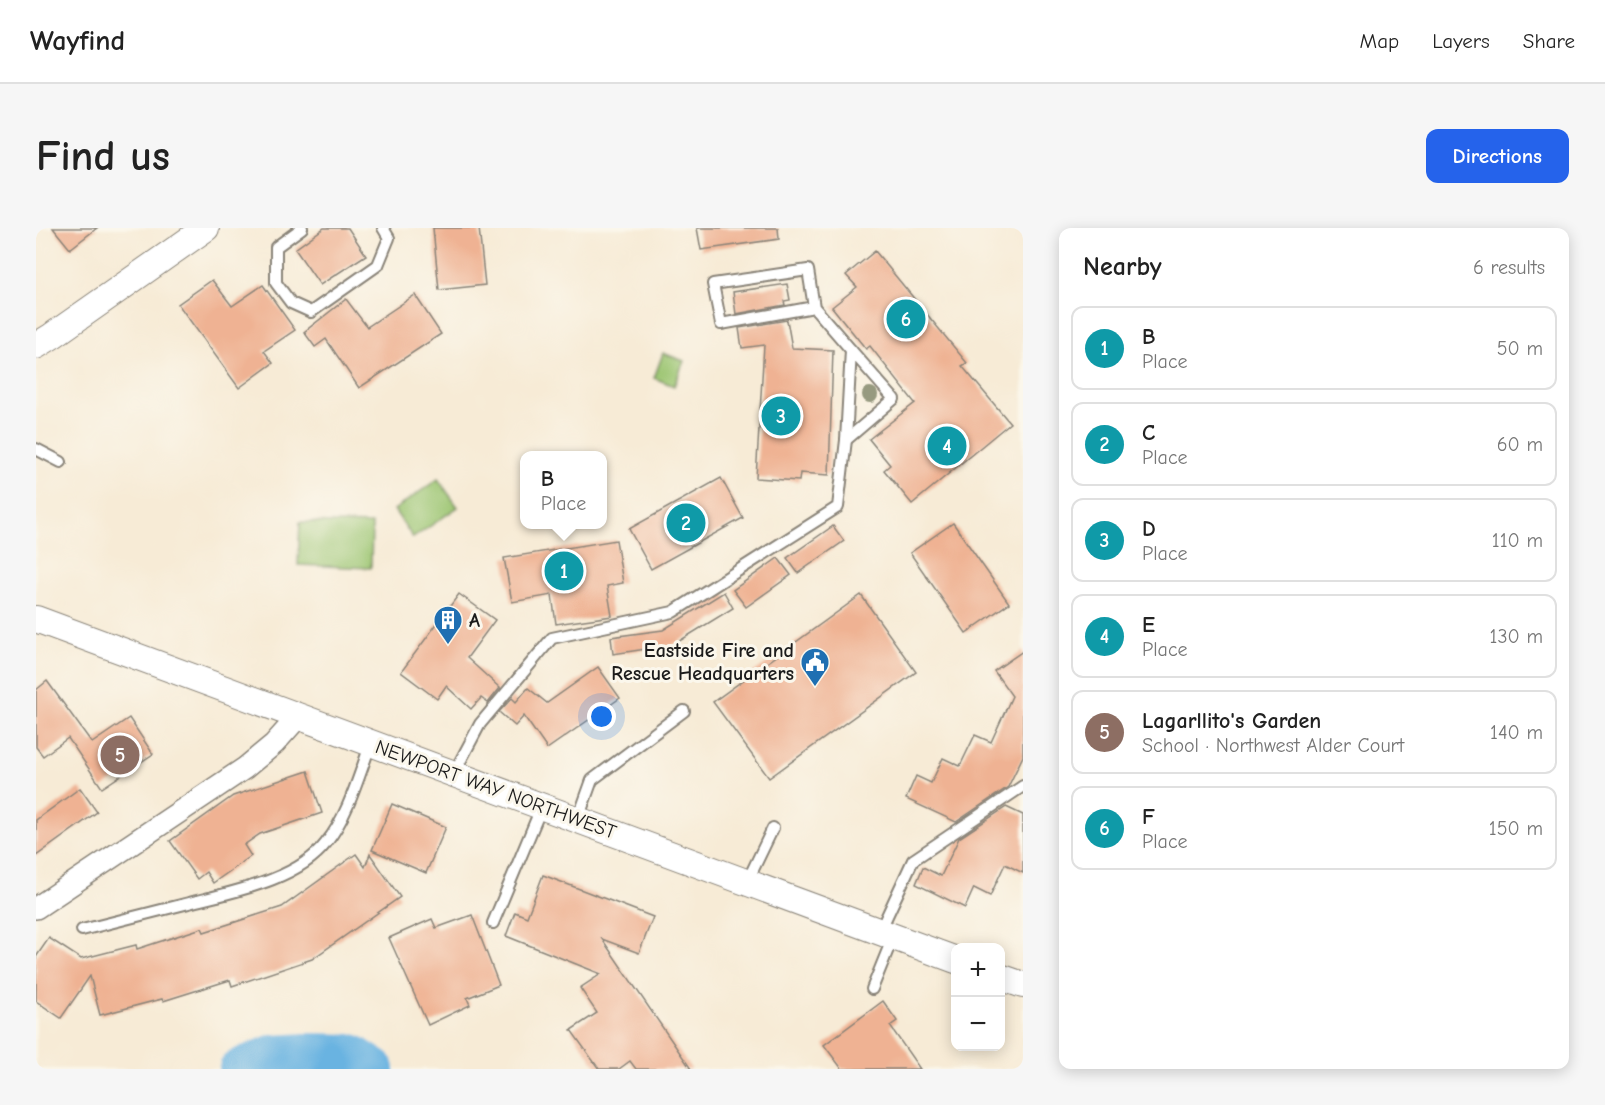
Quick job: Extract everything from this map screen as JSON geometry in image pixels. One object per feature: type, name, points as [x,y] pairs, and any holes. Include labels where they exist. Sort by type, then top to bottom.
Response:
[{"type":"street","points":[[36,346],[206,228]]},
{"type":"street","name":"NEWPORT WAY NORTHWEST","points":[[36,619],[951,958]]},
{"type":"street","points":[[36,907],[245,768],[273,744],[299,716]]},
{"type":"street","points":[[1005,979],[1023,985]]},
{"type":"lane","points":[[302,228],[288,232],[276,247],[276,283],[291,303],[311,312],[378,265],[389,238],[383,228]]},
{"type":"lane","points":[[814,307],[721,324],[713,284],[808,270],[814,307],[894,399],[846,440]]},
{"type":"lane","points":[[453,773],[480,724],[552,638],[673,612],[838,507],[846,440],[851,350]]},
{"type":"lane","points":[[36,449],[61,462]]},
{"type":"lane","points":[[578,819],[592,780],[684,711]]},
{"type":"lane","points":[[82,930],[249,888],[279,877],[307,861],[325,845],[339,825],[371,742]]},
{"type":"lane","points":[[872,989],[886,934],[913,860],[1023,786]]},
{"type":"lane","points":[[494,922],[542,806]]},
{"type":"lane","points":[[747,882],[773,828]]},
{"type":"green space","points":[[663,353],[684,361],[674,386],[654,378]]},
{"type":"green space","points":[[438,479],[458,507],[413,538],[394,510]]},
{"type":"green space","points":[[300,522],[372,524],[371,568],[298,565]]},
{"type":"building","points":[[53,228],[97,228],[70,249]]},
{"type":"building","points":[[324,228],[348,228],[366,255],[320,285],[295,249]]},
{"type":"building","points":[[433,228],[479,228],[485,285],[439,290]]},
{"type":"building","points":[[697,228],[778,228],[779,239],[701,250]]},
{"type":"building","points":[[875,251],[967,363],[962,366],[1010,423],[912,504],[884,470],[890,465],[869,439],[915,403],[870,346],[866,349],[832,307],[857,287],[846,275]]},
{"type":"building","points":[[212,280],[232,306],[263,285],[295,330],[264,351],[273,363],[239,388],[178,304]]},
{"type":"building","points":[[787,284],[790,300],[784,301],[785,305],[736,314],[733,292]]},
{"type":"building","points":[[415,295],[441,334],[359,388],[326,339],[315,347],[304,332],[346,299],[367,327]]},
{"type":"building","points":[[787,320],[792,348],[833,350],[829,475],[800,473],[799,481],[756,478],[764,345],[742,348],[739,328]]},
{"type":"building","points":[[721,478],[743,518],[651,569],[629,529]]},
{"type":"building","points":[[953,523],[1009,603],[966,633],[910,553]]},
{"type":"building","points":[[833,526],[844,541],[798,573],[787,558]]},
{"type":"building","points":[[616,540],[623,583],[607,586],[612,616],[556,624],[552,595],[512,602],[504,558]]},
{"type":"building","points":[[778,558],[791,575],[746,607],[733,590]]},
{"type":"building","points":[[724,592],[733,608],[673,645],[613,654],[611,637],[663,630]]},
{"type":"building","name":"A","points":[[459,594],[495,620],[467,658],[500,688],[488,703],[481,698],[471,709],[446,686],[437,699],[401,672]]},
{"type":"building","name":"Eastside Fire and Rescue Headquarters","points":[[861,595],[916,672],[769,778],[713,702]]},
{"type":"building","points":[[1023,651],[1023,756],[1008,787],[956,822],[906,799],[916,776],[931,783],[943,758],[960,766],[975,735],[991,742],[1012,696],[994,671]]},
{"type":"building","points":[[598,667],[620,698],[547,749],[524,716],[515,726],[499,712],[512,698],[516,702],[528,688],[547,703]]},
{"type":"building","points":[[47,681],[92,743],[129,718],[153,754],[102,788],[68,738],[43,756],[36,747],[36,690]]},
{"type":"building","points":[[308,771],[322,813],[260,834],[244,845],[251,856],[213,883],[206,872],[197,879],[170,841],[233,796]]},
{"type":"building","points":[[80,788],[97,812],[36,856],[36,820]]},
{"type":"building","points":[[392,804],[446,827],[426,873],[372,850]]},
{"type":"building","points":[[1006,807],[1023,815],[1023,873],[1005,864],[990,896],[974,888],[965,908],[916,884],[923,867],[941,876],[959,838]]},
{"type":"building","points":[[356,854],[365,867],[370,854],[400,897],[312,959],[232,986],[230,980],[163,1001],[162,999],[100,1015],[90,976],[61,1018],[36,1001],[36,957],[49,938],[81,959],[136,945],[137,949],[202,928],[204,932],[282,907]]},
{"type":"building","points":[[543,875],[653,917],[639,953],[602,939],[691,1069],[636,1069],[630,1061],[619,1069],[599,1069],[571,1030],[597,1013],[580,988],[601,974],[506,936],[515,912],[527,917]]},
{"type":"building","points":[[472,915],[499,985],[467,998],[470,1005],[428,1025],[389,938],[432,919],[436,928]]},
{"type":"building","points":[[883,1001],[897,1021],[890,1026],[920,1069],[842,1069],[824,1045]]},
{"type":"waterway","points":[[239,1069],[272,1055],[309,1053],[352,1054],[375,1069]]},
{"type":"place","name":"F","points":[[906,319]]},
{"type":"place","name":"D","points":[[781,416]]},
{"type":"place","name":"E","points":[[947,446]]},
{"type":"place","name":"C","points":[[686,523]]},
{"type":"place","name":"B","points":[[564,571]]},
{"type":"place","name":"A","points":[[448,646]]},
{"type":"place","name":"Eastside Fire and Rescue Headquarters","points":[[815,688]]},
{"type":"place","name":"Lagarllito's Garden","points":[[120,755]]}]
